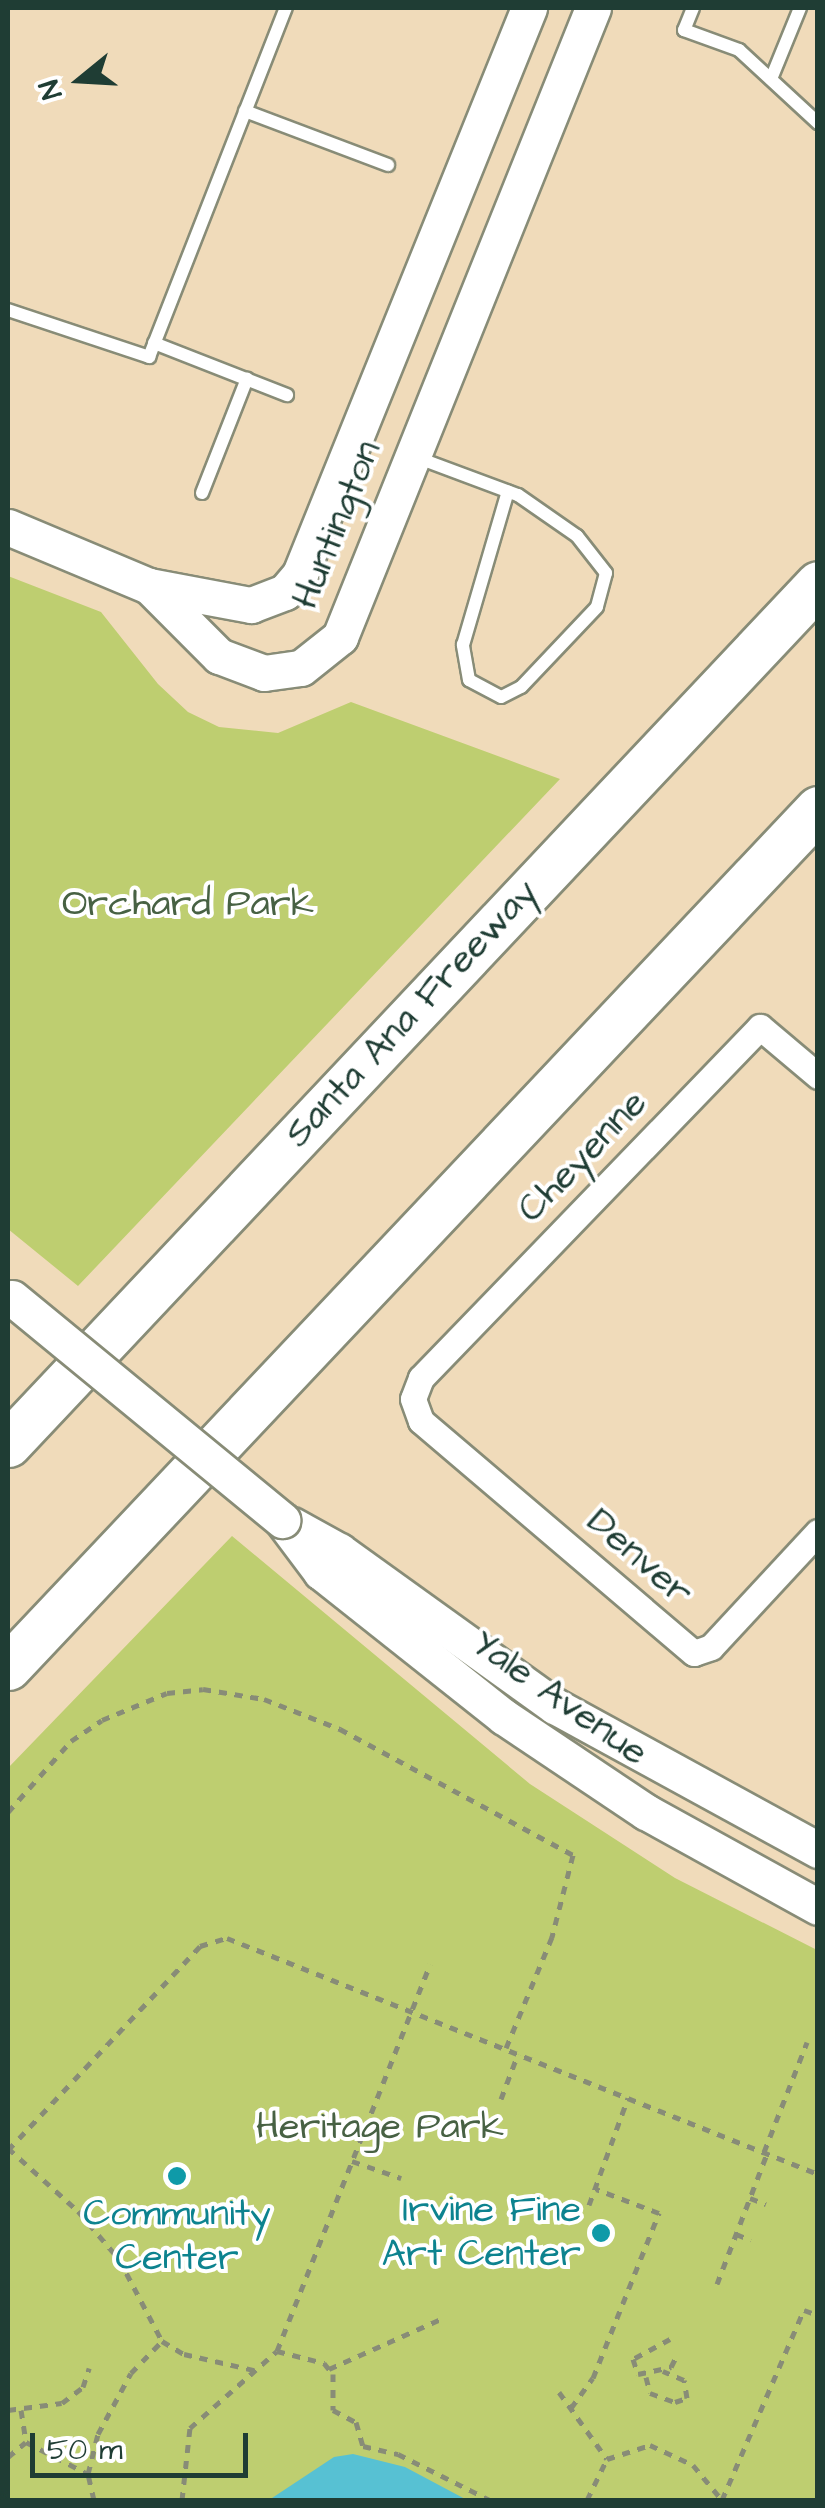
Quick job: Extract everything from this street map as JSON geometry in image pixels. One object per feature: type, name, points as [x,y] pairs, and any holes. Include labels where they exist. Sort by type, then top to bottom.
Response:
[{"type":"highway","name":"Santa Ana Freeway","points":[[8,1444],[818,584]]},
{"type":"highway","points":[[8,1667],[818,808]]},
{"type":"street","name":"Huntington","points":[[149,586],[251,606],[284,592],[300,574],[529,8]]},
{"type":"street","name":"Huntington","points":[[149,586],[219,656],[264,674],[302,668],[340,637],[592,8]]},
{"type":"street","points":[[8,527],[149,586]]},
{"type":"street","name":"Cheyenne","points":[[413,1399],[421,1378],[760,1026],[818,1076]]},
{"type":"street","name":"Yale Avenue","points":[[10,1296],[282,1520],[339,1550],[556,1706],[818,1850]]},
{"type":"street","name":"Denver","points":[[413,1399],[422,1421],[694,1652],[711,1647],[818,1532]]},
{"type":"street","name":"Yale Avenue","points":[[282,1520],[321,1572],[504,1717],[646,1812],[818,1907]]},
{"type":"lane","points":[[8,310],[148,357],[286,8]]},
{"type":"lane","points":[[692,8],[684,30],[739,50],[818,124]]},
{"type":"lane","points":[[772,79],[800,8]]},
{"type":"lane","points":[[245,111],[388,164]]},
{"type":"lane","points":[[154,343],[287,395]]},
{"type":"lane","points":[[202,493],[247,380]]},
{"type":"lane","points":[[411,455],[508,491],[577,536],[600,562],[608,585],[597,607],[542,668],[501,696],[469,680],[462,645],[508,491]]},
{"type":"path","points":[[8,1812],[71,1742],[102,1720],[168,1693],[203,1689],[264,1699],[340,1729],[572,1854],[552,1937],[506,2048]]},
{"type":"path","points":[[254,2370],[184,2354],[162,2341],[118,2259],[78,2210],[8,2149],[210,1940],[227,1938],[818,2174]]},
{"type":"path","points":[[182,2500],[190,2428],[277,2351],[430,1964]]},
{"type":"path","points":[[717,2284],[807,2042]]},
{"type":"path","points":[[501,2098],[518,2054]]},
{"type":"path","points":[[589,2205],[628,2098]]},
{"type":"path","points":[[352,2161],[401,2178]]},
{"type":"path","points":[[571,2408],[594,2378],[659,2214],[596,2189]]},
{"type":"path","points":[[750,2198],[766,2204]]},
{"type":"path","points":[[736,2234],[751,2240]]},
{"type":"path","points":[[722,2500],[804,2310],[818,2315]]},
{"type":"path","points":[[329,2369],[443,2318]]},
{"type":"path","points":[[670,2338],[633,2359],[638,2374],[646,2376],[663,2370],[677,2355]]},
{"type":"path","points":[[94,2500],[88,2474],[112,2404],[162,2341]]},
{"type":"path","points":[[277,2351],[312,2356],[329,2369],[333,2410],[356,2422],[363,2446],[398,2454],[490,2500]]},
{"type":"path","points":[[8,2410],[62,2403],[83,2387],[90,2368]]},
{"type":"path","points":[[646,2376],[642,2384],[650,2393],[675,2402],[687,2398],[684,2380],[663,2370]]},
{"type":"path","points":[[560,2392],[607,2458]]},
{"type":"path","points":[[21,2410],[26,2442]]},
{"type":"path","points":[[26,2442],[88,2474]]},
{"type":"path","points":[[8,2456],[26,2442]]},
{"type":"path","points":[[587,2500],[607,2458],[650,2446],[674,2454],[705,2476],[722,2500]]},
{"type":"green space","name":"Orchard Park","points":[[8,576],[101,612],[158,684],[188,712],[219,727],[278,733],[351,702],[560,779],[78,1286],[8,1229]]},
{"type":"green space","name":"Heritage Park","points":[[232,1536],[530,1784],[675,1878],[817,1950],[817,2500],[8,2500],[8,1768]]},
{"type":"water","points":[[353,2454],[405,2467],[467,2500],[269,2500],[334,2457]]},
{"type":"place","name":"Community Center","points":[[177,2176]]},
{"type":"place","name":"Irvine Fine Art Center","points":[[601,2233]]}]
